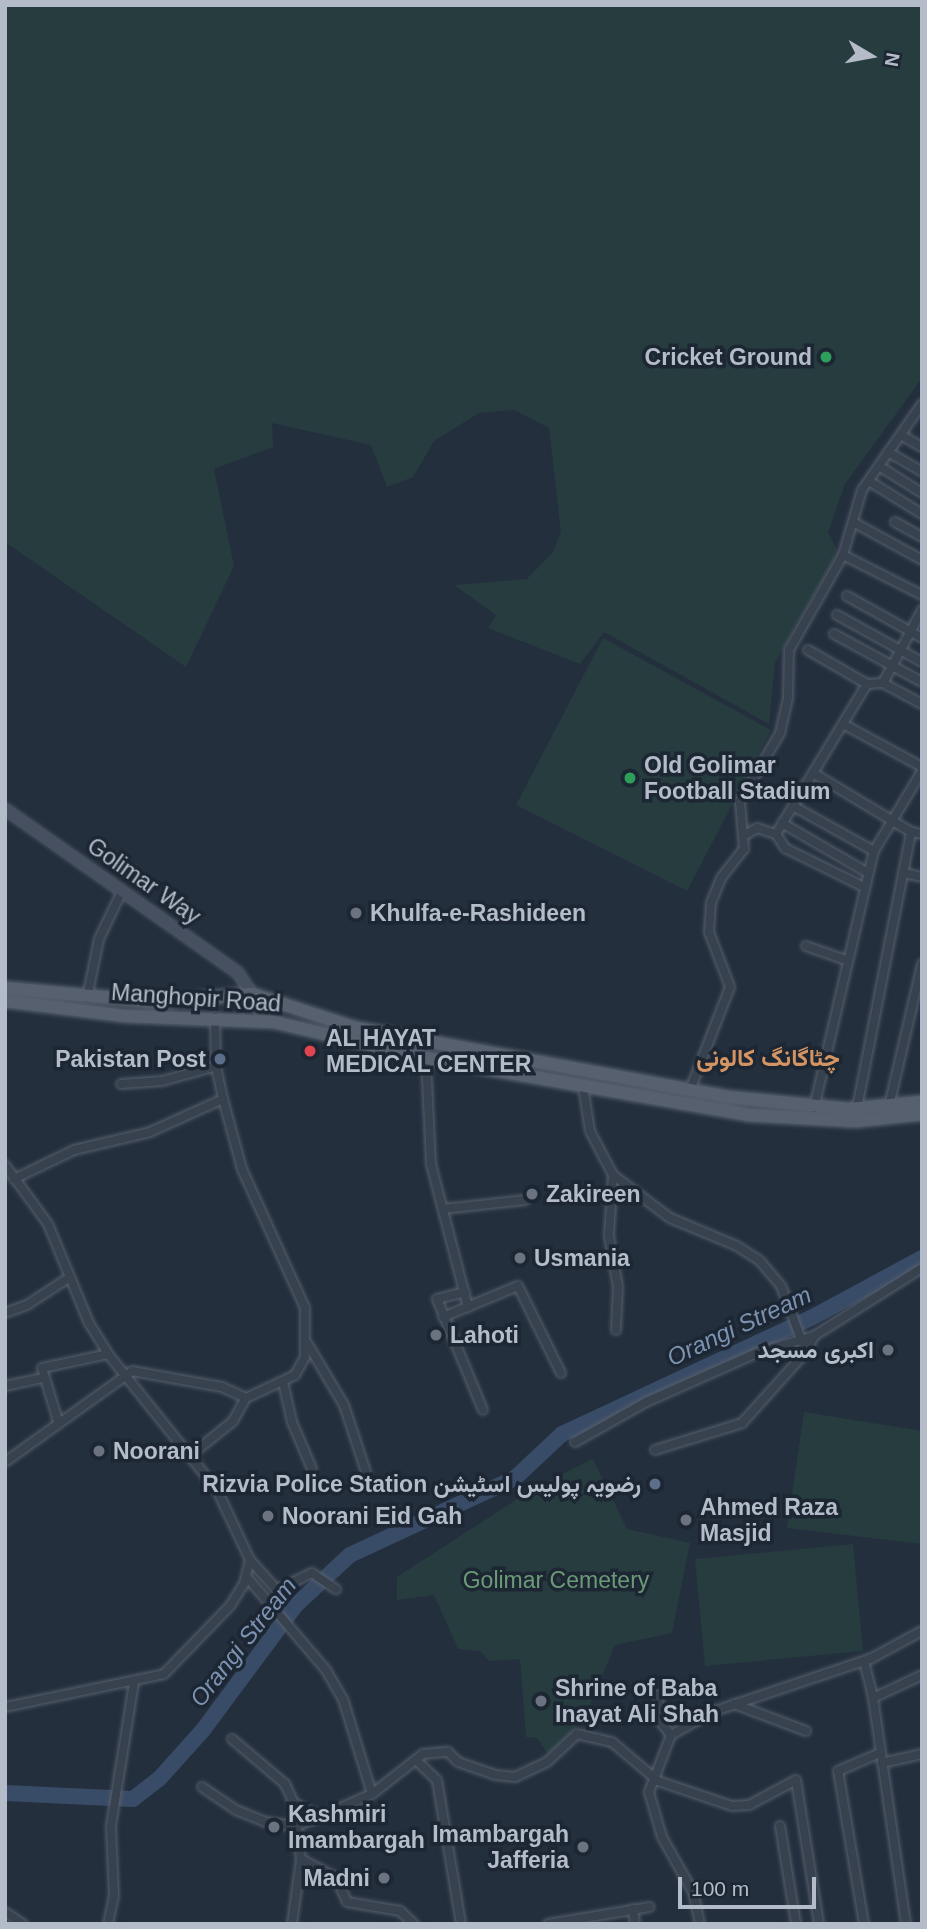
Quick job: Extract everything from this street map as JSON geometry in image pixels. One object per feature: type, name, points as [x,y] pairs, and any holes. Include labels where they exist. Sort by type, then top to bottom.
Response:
[{"type":"main road","name":"Golimar Way","points":[[5,809],[238,973],[252,994]]},
{"type":"main road","name":"Manghopir Road","points":[[5,988],[88,998],[156,1002],[252,994],[356,1028],[690,1090],[814,1108],[857,1108],[922,1102]]},
{"type":"main road","points":[[249,1019],[252,994]]},
{"type":"main road","name":"Manghopir Road","points":[[5,1001],[127,1016],[249,1019],[425,1058],[583,1086],[800,1119],[856,1121],[922,1114]]},
{"type":"street","points":[[690,1090],[730,987],[709,932],[710,903],[721,878],[744,849],[745,835],[738,818],[740,801],[780,733],[788,697],[789,650],[843,555],[869,481],[922,404]]},
{"type":"street","points":[[912,419],[922,425]]},
{"type":"street","points":[[901,435],[922,447]]},
{"type":"street","points":[[888,452],[922,472]]},
{"type":"street","points":[[879,466],[922,493]]},
{"type":"street","points":[[869,481],[922,514]]},
{"type":"street","points":[[895,522],[922,537]]},
{"type":"street","points":[[853,523],[922,560]]},
{"type":"street","points":[[843,555],[922,595]]},
{"type":"street","points":[[847,596],[922,638]]},
{"type":"street","points":[[883,683],[922,610]]},
{"type":"street","points":[[837,615],[922,662]]},
{"type":"street","points":[[834,634],[922,682]]},
{"type":"street","points":[[808,650],[867,684],[883,683],[922,704]]},
{"type":"street","points":[[776,834],[867,684]]},
{"type":"street","points":[[814,1108],[846,960],[874,851],[922,769],[843,724]]},
{"type":"street","points":[[813,773],[911,832],[922,834]]},
{"type":"street","points":[[793,806],[874,851]]},
{"type":"street","points":[[782,823],[868,873]]},
{"type":"street","points":[[745,835],[757,828],[776,834],[785,848],[864,887]]},
{"type":"street","points":[[857,1108],[911,832]]},
{"type":"street","points":[[902,873],[922,877]]},
{"type":"street","points":[[88,998],[99,939],[122,891]]},
{"type":"street","points":[[806,946],[846,960]]},
{"type":"street","points":[[888,1106],[922,964]]},
{"type":"street","points":[[191,1455],[233,1421],[246,1398],[295,1375],[305,1357],[305,1308],[242,1169],[223,1099],[216,1066],[215,1017]]},
{"type":"street","points":[[425,1058],[431,1164],[468,1307]]},
{"type":"street","points":[[121,1084],[162,1081],[216,1066]]},
{"type":"street","points":[[583,1086],[586,1119],[613,1175],[670,1218],[761,1261],[781,1286],[806,1352]]},
{"type":"street","points":[[15,1180],[74,1150],[111,1144],[150,1132],[223,1099]]},
{"type":"street","points":[[5,1166],[48,1224],[70,1277],[108,1354],[217,1490],[250,1560],[276,1590],[312,1573],[336,1590]]},
{"type":"street","points":[[613,1175],[609,1236],[618,1286],[616,1330]]},
{"type":"street","points":[[443,1209],[526,1200]]},
{"type":"street","points":[[575,1442],[646,1402],[801,1338],[814,1336],[922,1268]]},
{"type":"street","points":[[5,1313],[27,1305],[70,1277]]},
{"type":"street","points":[[443,1317],[518,1286],[523,1289],[561,1373]]},
{"type":"street","points":[[465,1292],[437,1299],[483,1410]]},
{"type":"street","points":[[655,1450],[742,1423],[806,1352],[814,1336]]},
{"type":"street","points":[[305,1340],[344,1405],[366,1472]]},
{"type":"street","points":[[58,1421],[41,1368],[108,1354]]},
{"type":"street","points":[[5,1462],[122,1374],[132,1371],[220,1387],[246,1398]]},
{"type":"street","points":[[5,1386],[43,1378]]},
{"type":"street","points":[[284,1382],[292,1422],[312,1469]]},
{"type":"street","points":[[5,1707],[134,1682],[176,1666],[230,1606],[246,1576],[250,1560]]},
{"type":"street","points":[[246,1576],[326,1670],[343,1699],[372,1794]]},
{"type":"street","points":[[700,1924],[693,1892],[662,1837],[649,1792],[652,1777],[671,1735],[734,1704],[864,1661],[922,1631]]},
{"type":"street","points":[[864,1661],[873,1698],[906,1924]]},
{"type":"street","points":[[873,1698],[922,1675]]},
{"type":"street","points":[[108,1924],[114,1896],[111,1826],[134,1682]]},
{"type":"street","points":[[658,1695],[660,1721],[671,1735]]},
{"type":"street","points":[[734,1704],[806,1731]]},
{"type":"street","points":[[202,1787],[236,1810],[296,1826],[372,1794],[424,1754],[448,1752],[458,1762],[483,1771],[514,1777],[547,1762],[577,1734],[612,1742],[652,1777],[732,1806],[749,1805],[796,1780],[819,1924]]},
{"type":"street","points":[[232,1739],[285,1784],[294,1802],[300,1859],[292,1924]]},
{"type":"street","points":[[864,1924],[838,1771],[880,1753]]},
{"type":"street","points":[[882,1763],[922,1754]]},
{"type":"street","points":[[416,1760],[437,1780],[461,1924]]},
{"type":"street","points":[[294,1802],[320,1817]]},
{"type":"street","points":[[780,1826],[796,1924]]},
{"type":"street","points":[[300,1859],[336,1878],[347,1902],[400,1911],[414,1924]]},
{"type":"street","points":[[548,1924],[604,1919],[633,1909],[650,1907]]},
{"type":"street","points":[[633,1909],[635,1924]]},
{"type":"street","points":[[5,1912],[23,1924]]},
{"type":"green space","points":[[5,5],[922,5],[922,378],[845,484],[828,532],[838,552],[775,662],[769,724],[604,632],[580,664],[488,628],[496,615],[454,585],[527,579],[553,552],[561,532],[549,428],[514,410],[479,413],[434,441],[413,477],[387,487],[371,445],[272,423],[273,447],[214,469],[234,566],[186,667],[5,542]]},
{"type":"green space","points":[[603,638],[771,730],[687,891],[516,805]]},
{"type":"green space","points":[[804,1412],[922,1431],[922,1544],[787,1528]]},
{"type":"green space","name":"Golimar Cemetery","points":[[593,1459],[627,1529],[690,1543],[672,1633],[615,1645],[583,1721],[548,1754],[537,1738],[526,1737],[520,1659],[489,1661],[480,1651],[458,1649],[434,1595],[397,1600],[397,1577],[539,1485]]},
{"type":"green space","points":[[853,1544],[863,1651],[705,1666],[695,1559]]},
{"type":"waterway","name":"Orangi Stream","points":[[5,1793],[133,1799],[159,1779],[203,1730],[296,1605],[350,1555],[515,1478],[562,1434],[811,1318],[922,1258]]},
{"type":"place","name":"Cricket Ground","points":[[826,357]]},
{"type":"place","name":"Old Golimar Football Stadium","points":[[630,778]]},
{"type":"place","name":"Khulfa-e-Rashideen","points":[[356,913]]},
{"type":"place","name":"AL HAYAT MEDICAL CENTER","points":[[310,1051]]},
{"type":"place","name":"Pakistan Post","points":[[220,1059]]},
{"type":"place","name":"Zakireen","points":[[532,1194]]},
{"type":"place","name":"Usmania","points":[[520,1258]]},
{"type":"place","name":"Lahoti","points":[[436,1335]]},
{"type":"place","name":"اکبری مسجد","points":[[888,1350]]},
{"type":"place","name":"Noorani","points":[[99,1451]]},
{"type":"place","name":"Rizvia Police Station رضویہ پولیس اسٹیشن","points":[[655,1484]]},
{"type":"place","name":"Noorani Eid Gah","points":[[268,1516]]},
{"type":"place","name":"Ahmed Raza Masjid","points":[[686,1520]]},
{"type":"place","name":"Shrine of Baba Inayat Ali Shah","points":[[541,1701]]},
{"type":"place","name":"Kashmiri Imambargah","points":[[274,1827]]},
{"type":"place","name":"Imambargah Jafferia","points":[[583,1847]]},
{"type":"place","name":"Madni","points":[[384,1878]]},
{"type":"district","name":"چٹاگانگ کالونی","points":[[768,1058]]}]
